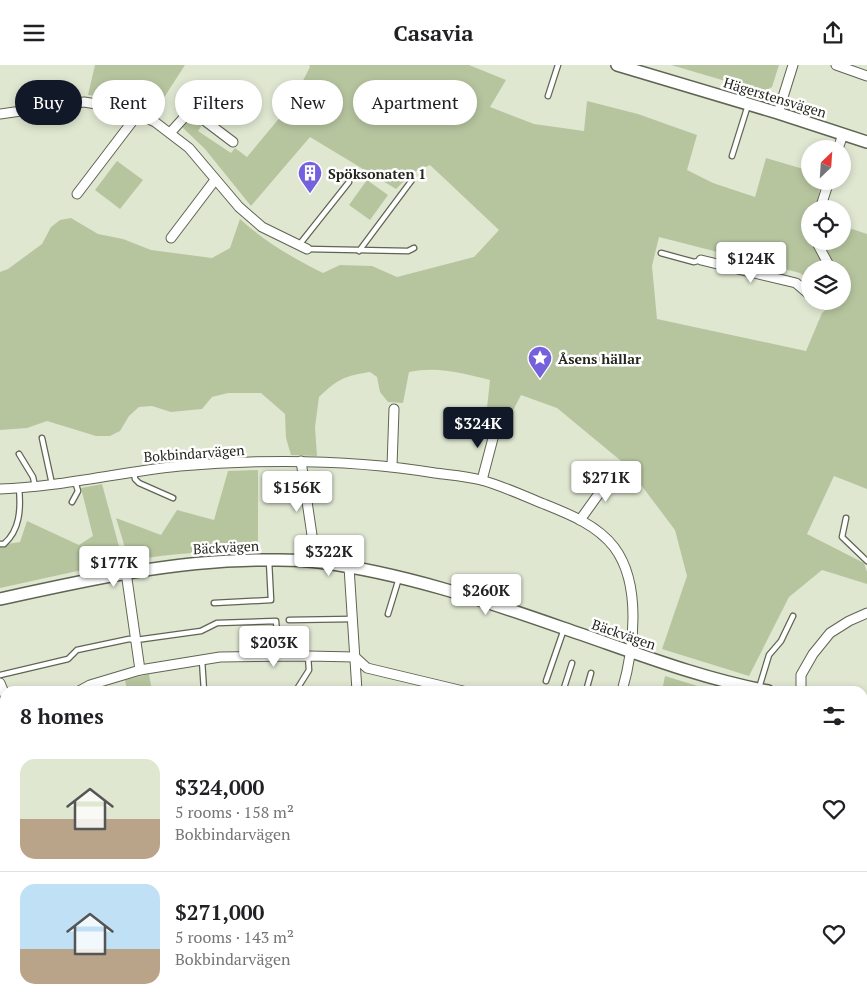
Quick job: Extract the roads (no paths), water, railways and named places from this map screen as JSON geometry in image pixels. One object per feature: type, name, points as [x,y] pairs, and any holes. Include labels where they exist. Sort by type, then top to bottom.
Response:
[{"type":"street","name":"Hägerstensvägen","points":[[617,65],[778,113],[867,142]]},
{"type":"street","points":[[778,113],[793,65]]},
{"type":"street","points":[[836,65],[867,76]]},
{"type":"street","points":[[1,112],[84,102],[92,103]]},
{"type":"street","points":[[170,133],[189,112],[196,114],[233,143]]},
{"type":"street","points":[[77,194],[130,125]]},
{"type":"street","points":[[159,125],[189,149],[239,207],[262,227],[303,247]]},
{"type":"street","points":[[841,140],[843,134]]},
{"type":"street","points":[[170,238],[215,180]]},
{"type":"street","points":[[701,260],[796,283],[801,287]]},
{"type":"street","points":[[392,465],[394,409]]},
{"type":"street","points":[[482,480],[498,423]]},
{"type":"street","points":[[301,461],[316,562]]},
{"type":"street","name":"Bokbindarvägen","points":[[0,489],[19,489],[134,471],[182,466],[301,461],[392,465],[482,480],[580,520],[605,537],[614,547],[623,562],[630,583],[633,607],[631,652],[623,686]]},
{"type":"street","points":[[580,520],[613,474]]},
{"type":"street","name":"Bäckvägen","points":[[0,599],[126,572],[182,565],[236,560],[316,562],[400,577],[443,589],[631,652],[741,686]]},
{"type":"street","points":[[349,567],[357,686]]},
{"type":"street","points":[[126,572],[140,670]]},
{"type":"street","points":[[801,686],[801,675],[830,633],[849,621],[867,613]]},
{"type":"street","points":[[88,686],[140,670],[220,657],[308,656],[355,657],[367,668],[442,686]]},
{"type":"lane","points":[[548,95],[558,65]]},
{"type":"lane","points":[[732,156],[748,104]]},
{"type":"lane","points":[[359,251],[412,180]]},
{"type":"lane","points":[[303,247],[349,182]]},
{"type":"lane","points":[[303,247],[359,251],[408,251],[414,248]]},
{"type":"lane","points":[[661,253],[694,262],[701,260]]},
{"type":"lane","points":[[42,438],[52,484]]},
{"type":"lane","points":[[19,454],[33,477],[35,486]]},
{"type":"lane","points":[[134,471],[135,479],[139,483],[173,498]]},
{"type":"lane","points":[[72,501],[78,491],[75,480]]},
{"type":"lane","points":[[0,544],[4,544],[12,537],[21,508],[19,489]]},
{"type":"lane","points":[[846,518],[842,537],[867,561]]},
{"type":"lane","points":[[214,603],[271,600],[269,560]]},
{"type":"lane","points":[[388,614],[400,577]]},
{"type":"lane","points":[[764,686],[769,655],[781,641],[793,616]]},
{"type":"lane","points":[[289,621],[352,619]]},
{"type":"lane","points":[[0,675],[68,659],[77,650],[129,639],[201,631],[217,623],[276,621],[279,656]]},
{"type":"lane","points":[[546,681],[564,628]]},
{"type":"lane","points":[[299,686],[309,670],[308,656]]},
{"type":"lane","points":[[202,660],[204,686]]},
{"type":"lane","points":[[565,686],[572,663]]},
{"type":"lane","points":[[587,686],[591,673]]},
{"type":"place","name":"Spöksonaten 1","points":[[310,194]]},
{"type":"place","name":"Åsens hällar","points":[[540,379]]}]
